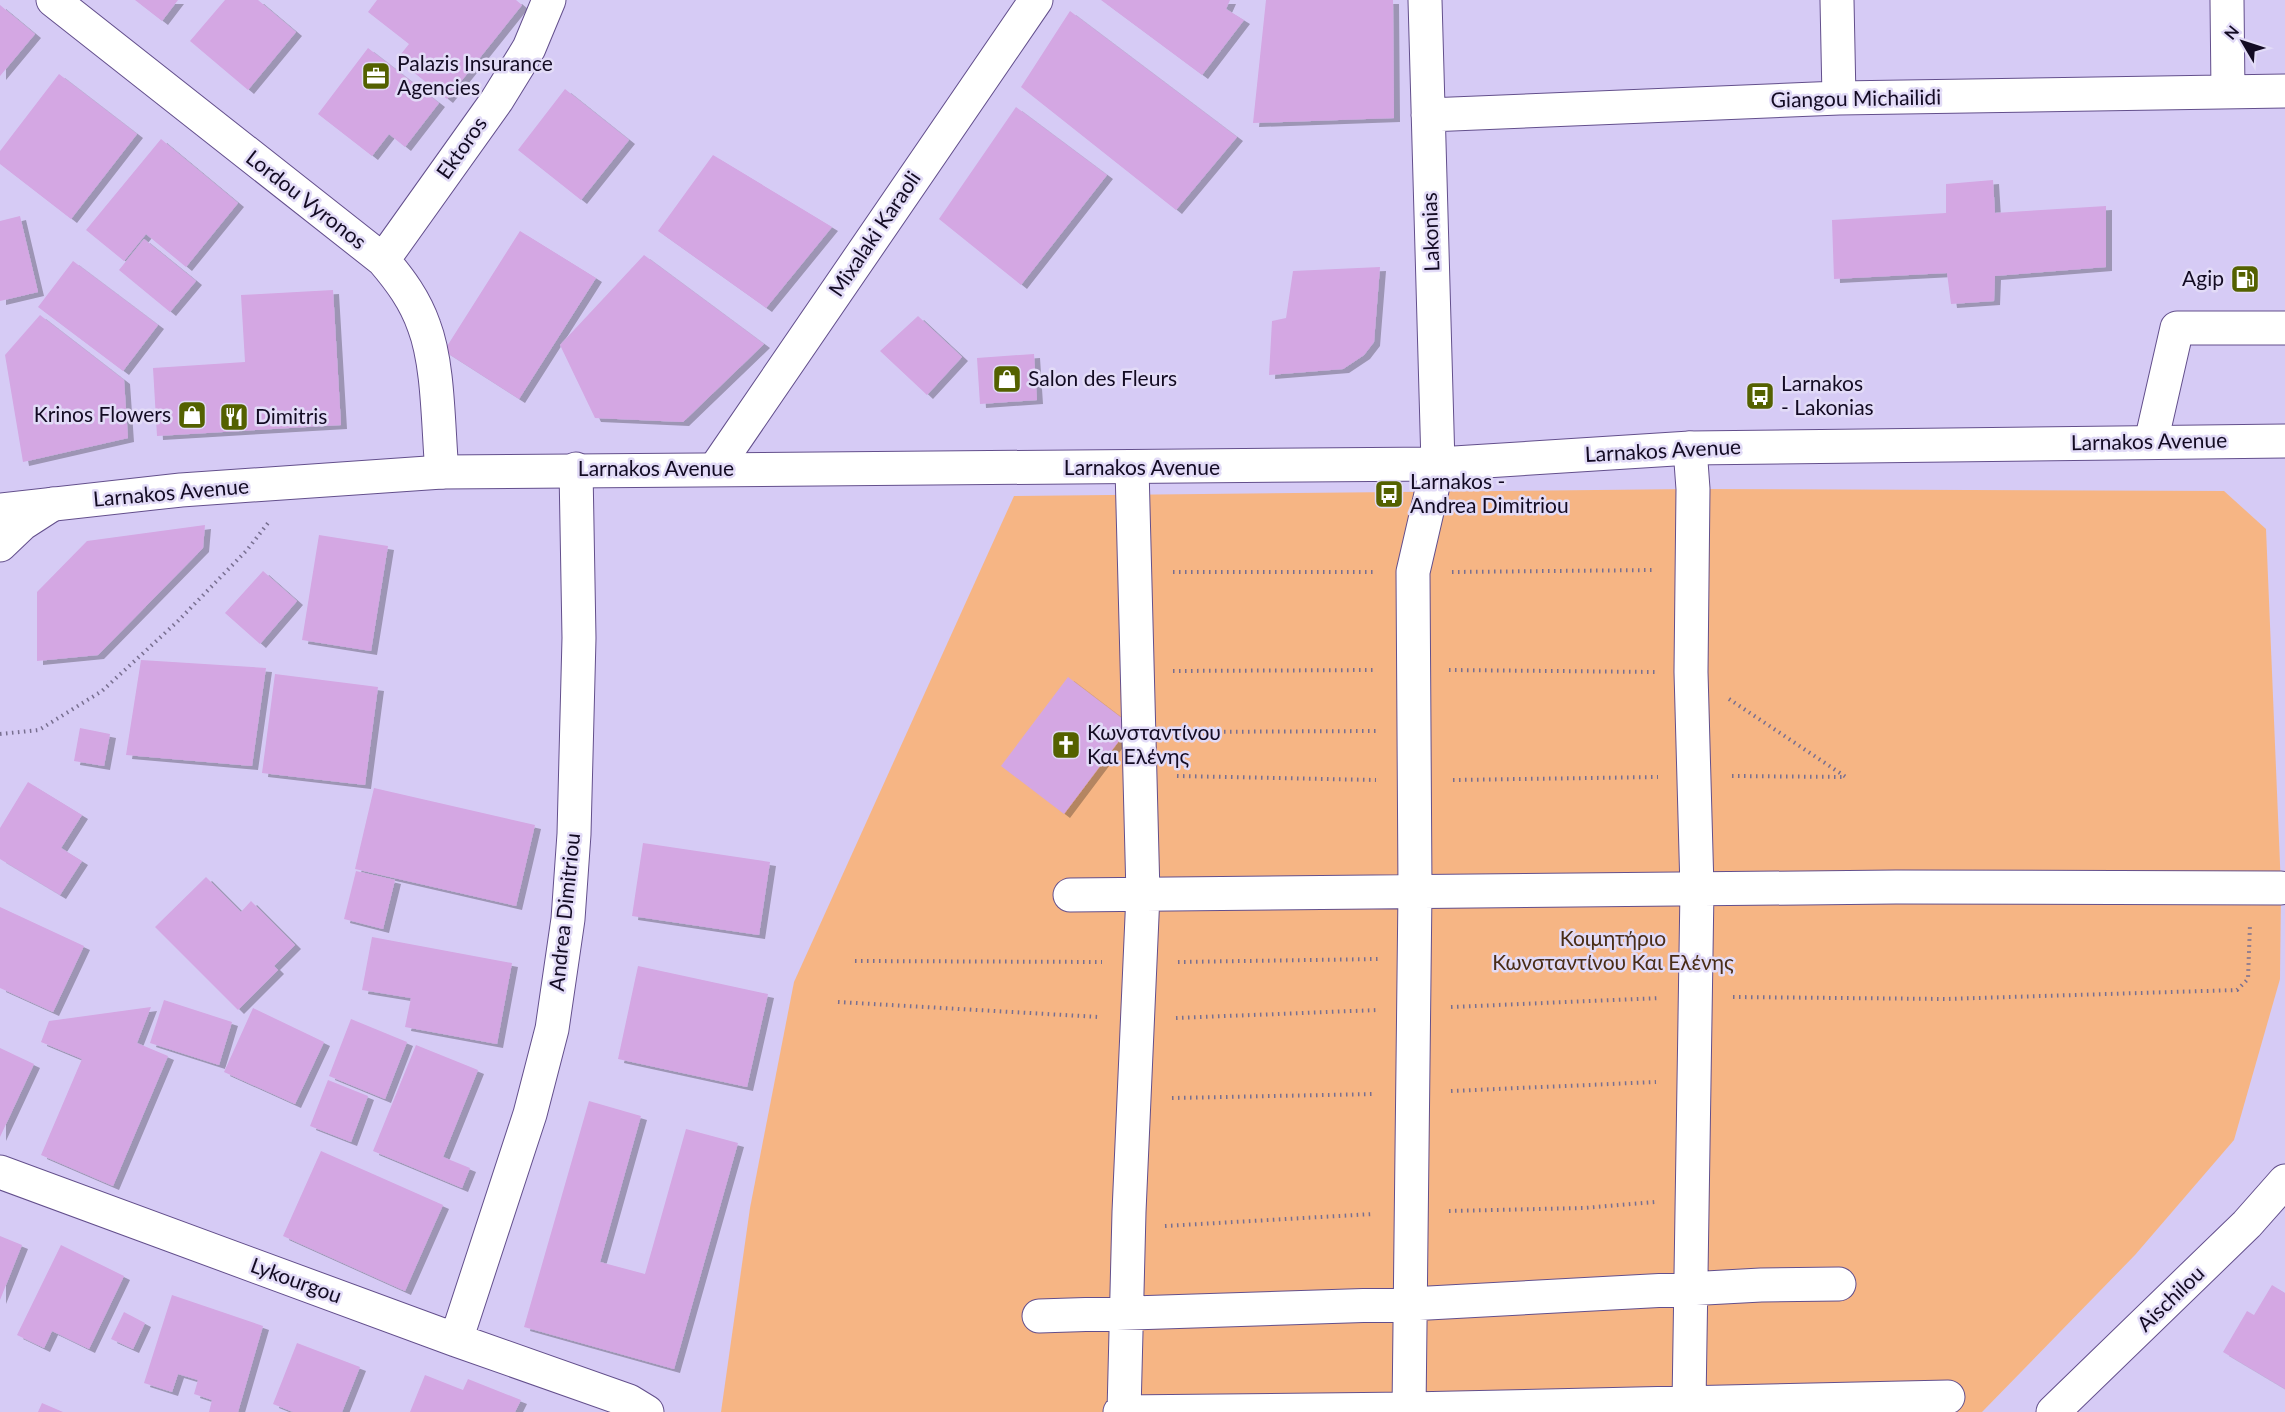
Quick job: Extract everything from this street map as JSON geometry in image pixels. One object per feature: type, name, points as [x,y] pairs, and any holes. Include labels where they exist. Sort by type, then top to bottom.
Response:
[{"type":"street","name":"Lordou Vyronos","points":[[53,0],[383,260],[402,282],[425,327],[432,362],[442,472]]},
{"type":"street","name":"Ektoros","points":[[383,260],[496,100],[529,48],[549,0]]},
{"type":"street","name":"Mixalaki Karaoli","points":[[715,468],[1036,0]]},
{"type":"street","name":"Lakonias","points":[[1409,1410],[1415,1009],[1413,572],[1438,464],[1425,0]]},
{"type":"street","points":[[1837,0],[1839,98]]},
{"type":"street","points":[[2227,0],[2228,92]]},
{"type":"street","name":"Giangou Michailidi","points":[[1428,115],[1839,98],[2285,91]]},
{"type":"street","points":[[2151,442],[2177,328],[2285,328]]},
{"type":"street","name":"Larnakos Avenue","points":[[0,510],[181,490],[442,472],[576,469],[1132,468],[1438,464],[1690,448],[2285,441]]},
{"type":"street","points":[[1689,1404],[1697,889],[1691,672],[1693,489],[1690,448]]},
{"type":"street","points":[[1132,468],[1143,894],[1123,1412],[1409,1410],[1948,1397]]},
{"type":"street","name":"Andrea Dimitriou","points":[[456,1340],[531,1114],[552,1029],[568,919],[574,834],[579,638],[576,469]]},
{"type":"street","points":[[0,546],[22,524],[53,504]]},
{"type":"street","points":[[1070,895],[1697,889],[2281,888]]},
{"type":"street","name":"Lykourgou","points":[[0,1172],[456,1340],[629,1401],[647,1412]]},
{"type":"street","name":"Aischilou","points":[[2053,1412],[2247,1224],[2285,1181]]},
{"type":"street","points":[[1039,1316],[1410,1304],[1690,1289],[1839,1284]]},
{"type":"path","points":[[0,734],[39,730],[102,691],[177,622],[247,550],[300,482]]},
{"type":"path","points":[[1138,671],[1691,672],[1846,777],[1694,776],[1414,780],[1140,775]]},
{"type":"path","points":[[1139,732],[1414,731]]},
{"type":"path","points":[[838,1002],[1137,1020],[1695,996],[1945,999],[2237,990],[2248,979],[2250,924],[2254,918]]},
{"type":"green space","name":"Κοιμητήριο Κωνσταντίνου Και Ελένης","points":[[1693,489],[2224,491],[2266,529],[2281,888],[2280,979],[2234,1140],[2135,1255],[1982,1412],[721,1412],[750,1208],[794,982],[1014,496]]},
{"type":"building","points":[[135,0],[178,0],[162,21]]},
{"type":"building","points":[[225,0],[258,0],[296,32],[248,90],[190,41]]},
{"type":"building","points":[[377,0],[516,0],[522,5],[447,99],[397,59],[409,44],[368,12]]},
{"type":"building","points":[[1101,0],[1230,0],[1226,9],[1244,20],[1202,75]]},
{"type":"building","points":[[1266,0],[1393,0],[1394,118],[1253,123]]},
{"type":"building","points":[[0,5],[35,34],[0,76]]},
{"type":"building","points":[[1070,11],[1237,137],[1176,210],[1021,87]]},
{"type":"building","name":"Palazis Insurance Agencies","points":[[368,48],[439,103],[405,147],[389,134],[372,156],[318,114]]},
{"type":"building","points":[[59,74],[137,134],[71,219],[0,164],[0,151]]},
{"type":"building","points":[[565,89],[629,140],[581,200],[518,150]]},
{"type":"building","points":[[1016,107],[1107,175],[1021,285],[939,219]]},
{"type":"building","points":[[161,139],[238,203],[186,267],[146,234],[124,261],[86,230]]},
{"type":"building","points":[[713,155],[832,227],[766,308],[658,231]]},
{"type":"building","points":[[1993,180],[1995,213],[2106,206],[2106,267],[1995,276],[1994,301],[1951,304],[1947,273],[1834,279],[1832,220],[1946,213],[1946,184]]},
{"type":"building","points":[[20,216],[38,292],[0,301],[0,221]]},
{"type":"building","points":[[520,231],[596,278],[519,399],[444,351]]},
{"type":"building","points":[[144,239],[196,281],[170,312],[119,270]]},
{"type":"building","points":[[644,255],[764,344],[683,422],[595,418],[560,345]]},
{"type":"building","points":[[73,261],[158,325],[123,371],[38,307]]},
{"type":"building","points":[[1380,267],[1374,342],[1364,355],[1343,369],[1269,375],[1272,321],[1286,318],[1293,271]]},
{"type":"building","points":[[333,290],[341,425],[157,436],[153,368],[245,362],[241,295]]},
{"type":"building","points":[[40,315],[124,380],[128,438],[23,462],[5,355]]},
{"type":"building","points":[[918,316],[962,357],[927,395],[880,351]]},
{"type":"building","name":"Salon des Fleurs","points":[[1034,354],[1037,400],[980,404],[977,358]]},
{"type":"building","points":[[205,525],[203,548],[98,655],[37,661],[37,592],[87,541]]},
{"type":"building","points":[[319,535],[388,546],[371,651],[302,640]]},
{"type":"building","points":[[263,571],[297,601],[260,644],[225,613]]},
{"type":"building","points":[[141,660],[266,668],[252,766],[126,755]]},
{"type":"building","points":[[275,674],[378,687],[365,785],[262,773]]},
{"type":"building","name":"Κωνσταντίνου Και Ελένης","points":[[1068,677],[1131,725],[1064,814],[1001,766]]},
{"type":"building","points":[[80,728],[110,734],[104,766],[74,761]]},
{"type":"building","points":[[28,782],[82,815],[61,848],[82,861],[60,895],[0,859],[0,828]]},
{"type":"building","points":[[374,788],[535,825],[516,906],[355,869]]},
{"type":"building","points":[[643,843],[770,862],[759,935],[632,916]]},
{"type":"building","points":[[356,871],[395,880],[383,929],[344,919]]},
{"type":"building","points":[[206,877],[241,912],[251,901],[295,945],[274,966],[278,970],[238,1010],[155,927]]},
{"type":"building","points":[[0,907],[84,946],[53,1012],[0,988]]},
{"type":"building","points":[[372,937],[512,963],[497,1044],[405,1027],[411,998],[362,990]]},
{"type":"building","points":[[638,966],[768,994],[747,1087],[618,1059]]},
{"type":"building","points":[[164,1000],[232,1022],[219,1065],[150,1043]]},
{"type":"building","points":[[151,1007],[137,1043],[168,1056],[113,1186],[41,1155],[82,1059],[41,1042],[49,1021]]},
{"type":"building","points":[[253,1008],[324,1042],[295,1104],[224,1072]]},
{"type":"building","points":[[351,1019],[407,1042],[385,1099],[329,1076]]},
{"type":"building","points":[[416,1045],[478,1070],[443,1157],[470,1168],[462,1188],[373,1151]]},
{"type":"building","points":[[0,1048],[34,1064],[0,1137]]},
{"type":"building","points":[[328,1080],[368,1096],[351,1142],[310,1126]]},
{"type":"building","points":[[589,1101],[641,1116],[600,1262],[645,1274],[686,1129],[738,1143],[674,1369],[524,1327]]},
{"type":"building","points":[[321,1151],[443,1205],[405,1291],[283,1236]]},
{"type":"building","points":[[0,1236],[22,1245],[0,1300]]},
{"type":"building","points":[[61,1245],[124,1276],[89,1349],[52,1331],[44,1348],[17,1335]]},
{"type":"building","points":[[2272,1285],[2285,1293],[2285,1389],[2223,1352],[2247,1311],[2254,1315]]},
{"type":"building","points":[[172,1295],[263,1326],[238,1412],[209,1412],[212,1400],[194,1394],[198,1380],[178,1374],[172,1392],[144,1383]]},
{"type":"building","points":[[124,1312],[145,1323],[133,1349],[111,1339]]},
{"type":"building","points":[[297,1343],[360,1367],[342,1412],[293,1412],[273,1404]]},
{"type":"building","points":[[425,1375],[463,1390],[468,1379],[521,1400],[515,1412],[410,1412]]},
{"type":"building","points":[[42,1403],[63,1412],[38,1412]]},
{"type":"place","name":"Palazis Insurance Agencies","points":[[376,76]]},
{"type":"place","name":"Agip","points":[[2245,279]]},
{"type":"place","name":"Salon des Fleurs","points":[[1007,379]]},
{"type":"place","name":"Larnakos - Lakonias","points":[[1760,396]]},
{"type":"place","name":"Krinos Flowers","points":[[192,415]]},
{"type":"place","name":"Dimitris","points":[[234,417]]},
{"type":"place","name":"Larnakos - Andrea Dimitriou","points":[[1389,494]]},
{"type":"place","name":"Κωνσταντίνου Και Ελένης","points":[[1066,745]]}]
